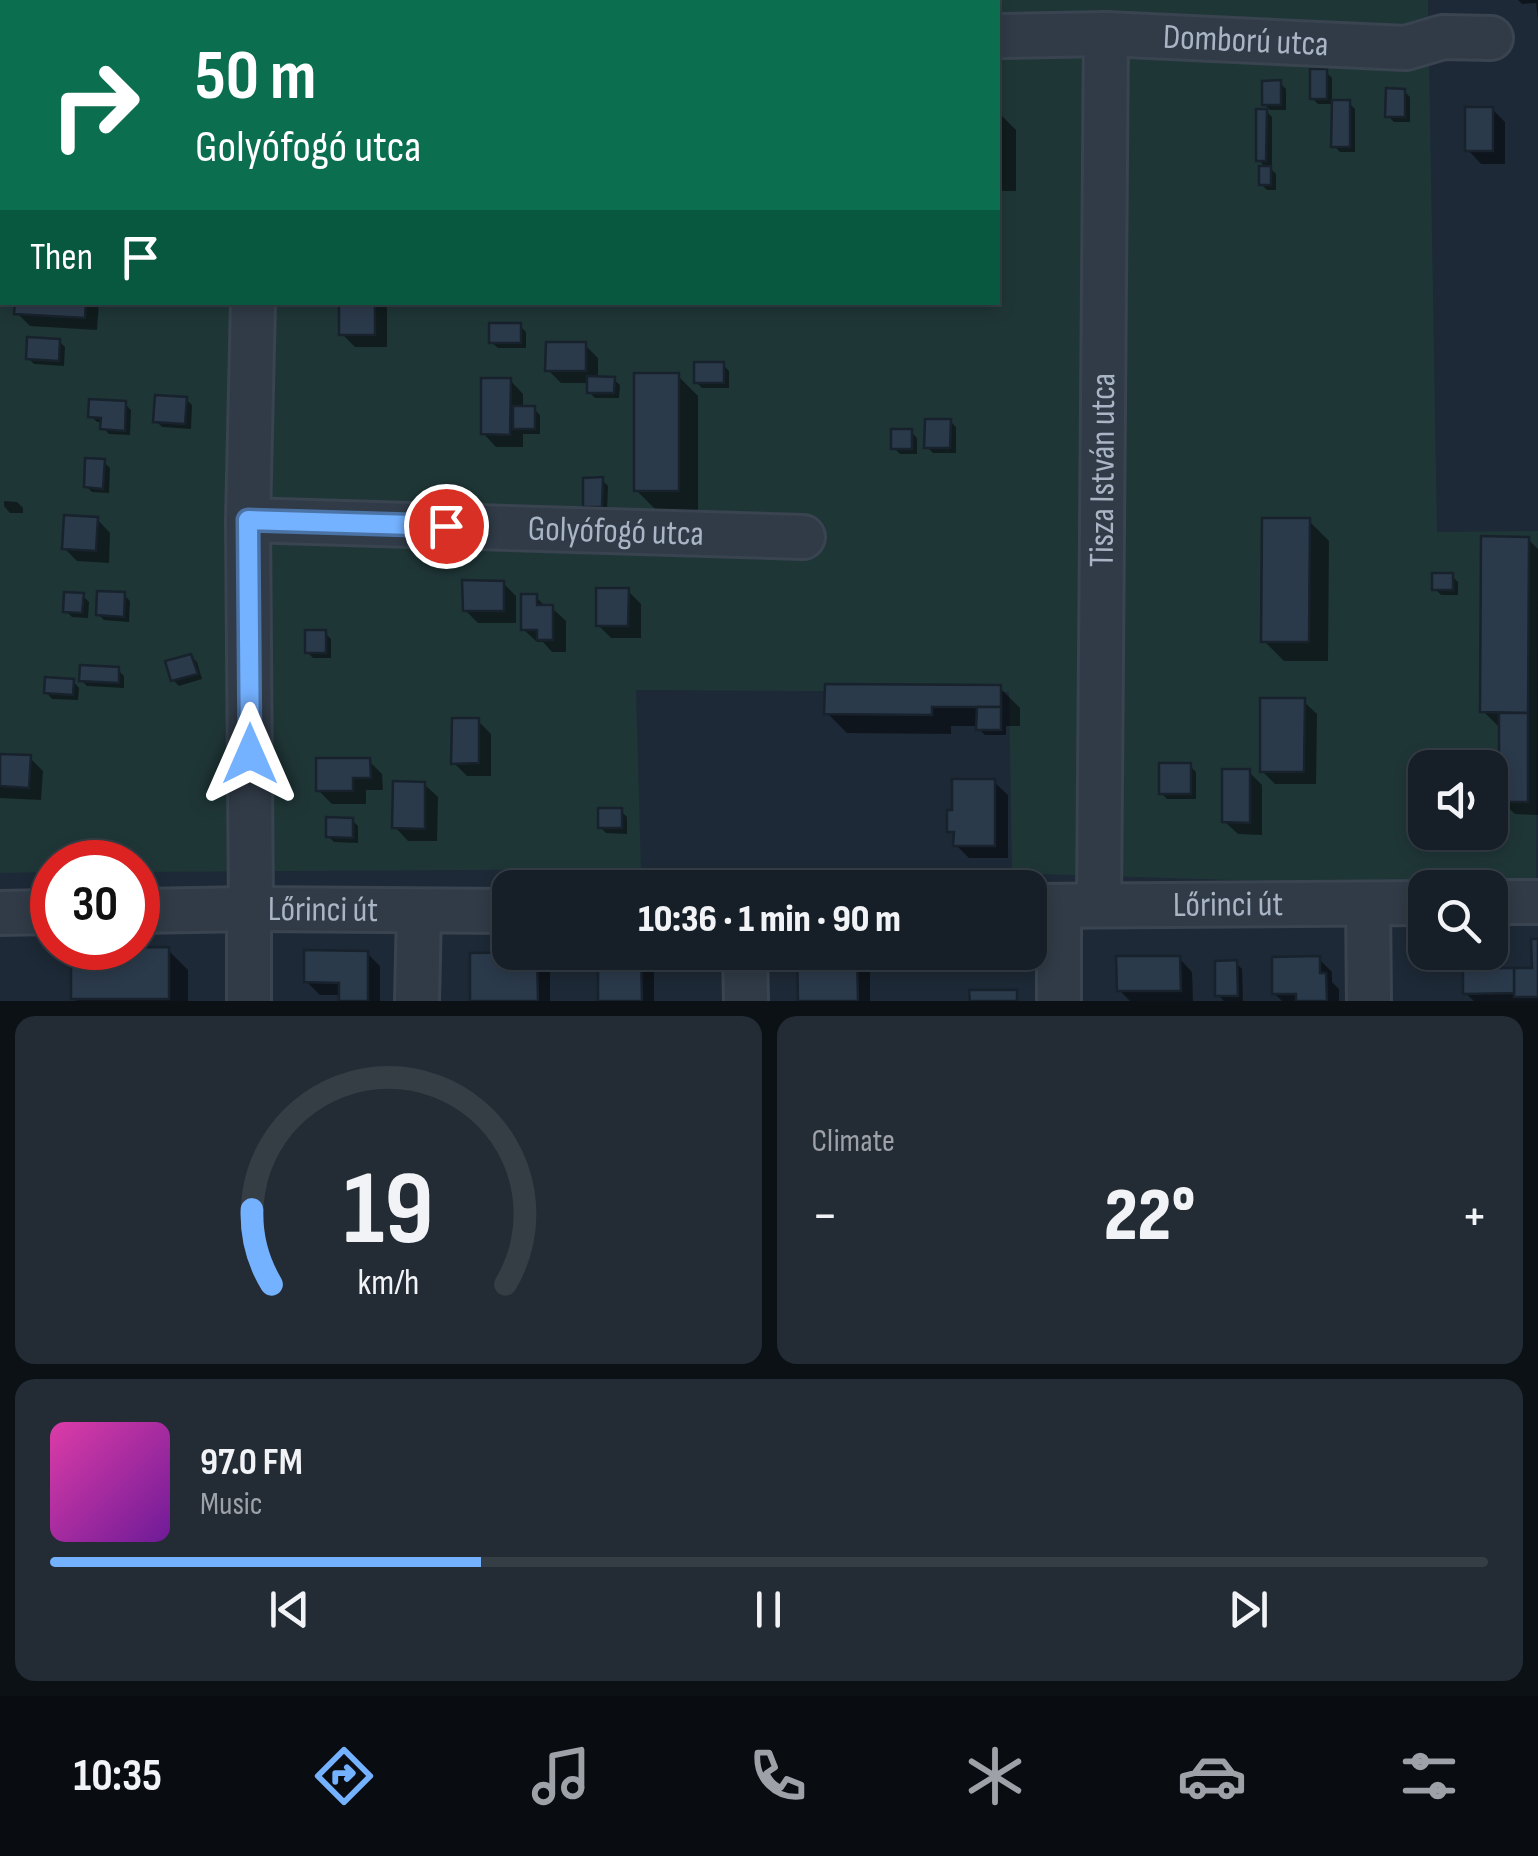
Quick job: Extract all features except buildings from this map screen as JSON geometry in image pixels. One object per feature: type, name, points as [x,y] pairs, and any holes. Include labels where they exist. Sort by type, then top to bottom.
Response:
[{"type":"street","name":"Domború utca","points":[[1000,36],[1106,34],[1406,48],[1444,38],[1491,38]]},
{"type":"street","name":"Tisza István utca","points":[[1059,1001],[1106,34]]},
{"type":"street","points":[[250,1001],[248,520],[253,305]]},
{"type":"street","name":"Golyófogó utca","points":[[248,520],[803,537]]},
{"type":"street","points":[[1508,902],[1538,902]]},
{"type":"street","name":"Lőrinci út","points":[[1063,906],[1408,903]]},
{"type":"street","points":[[1368,904],[1369,1001]]},
{"type":"street","name":"Lőrinci út","points":[[160,911],[492,911]]},
{"type":"street","points":[[416,1001],[419,911]]},
{"type":"street","points":[[0,913],[30,912]]},
{"type":"street","points":[[745,970],[746,1001]]},
{"type":"green space","points":[[1000,0],[1428,0],[1437,532],[1538,531],[1536,891],[1508,889],[1508,870],[1408,870],[1408,885],[1012,870],[1009,692],[636,690],[641,869],[160,872],[160,840],[30,840],[30,872],[0,873],[0,305],[1000,305]]},
{"type":"route","points":[[250,754],[248,520],[446,526]]}]
